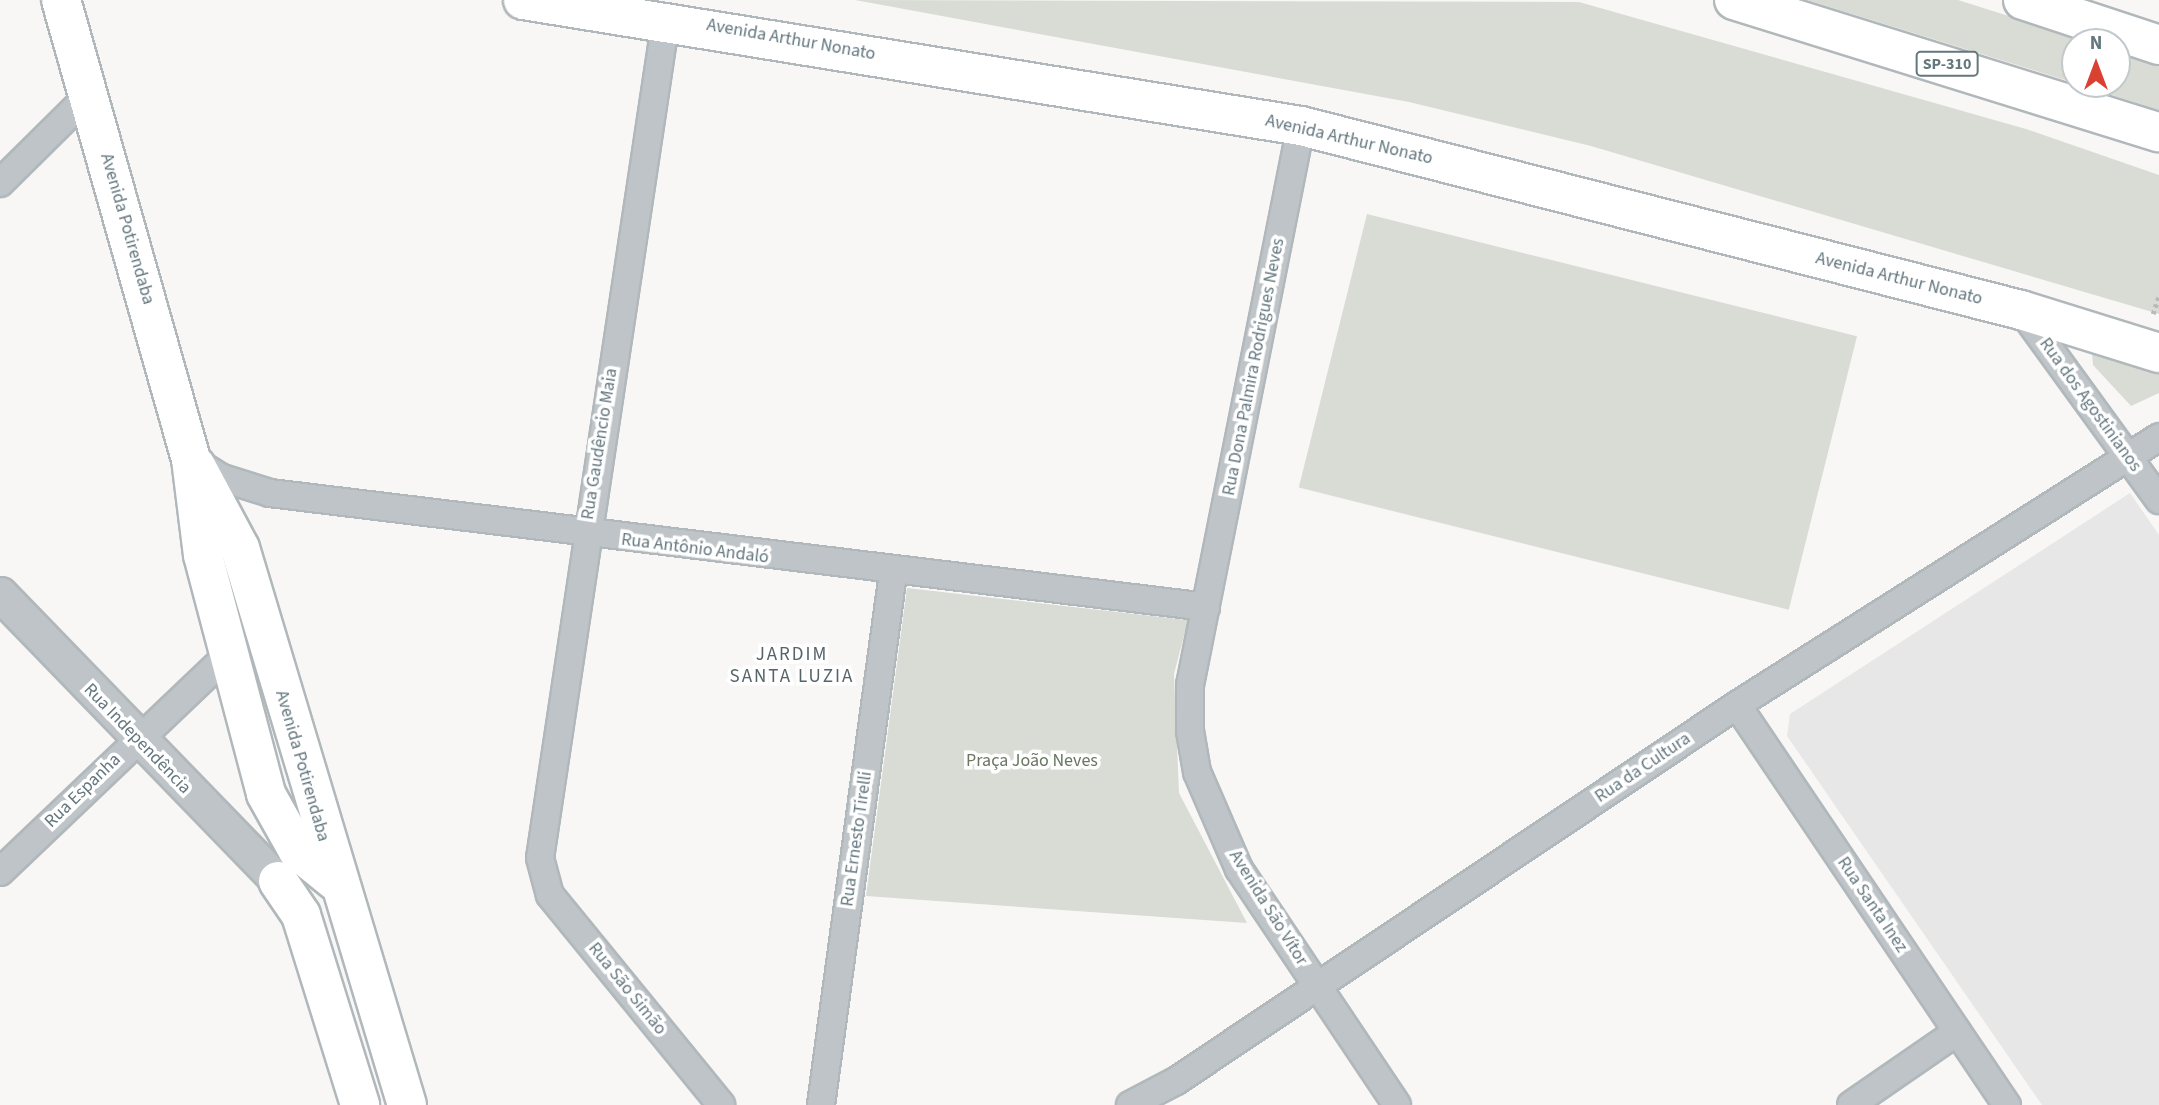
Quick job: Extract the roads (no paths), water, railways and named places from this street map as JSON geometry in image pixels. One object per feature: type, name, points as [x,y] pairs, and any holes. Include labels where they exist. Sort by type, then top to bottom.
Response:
[{"type":"main road","name":"Avenida Potirendaba","points":[[61,0],[191,459],[203,555],[266,794],[299,851],[335,881]]},
{"type":"main road","name":"Avenida Arthur Nonato","points":[[523,0],[666,19],[1301,126],[2021,310],[2159,353]]},
{"type":"main road","name":"SP-310","points":[[1734,0],[2159,132]]},
{"type":"main road","points":[[2023,0],[2159,45]]},
{"type":"main road","name":"Avenida Potirendaba","points":[[191,459],[240,548],[335,881],[407,1105]]},
{"type":"main road","points":[[278,881],[300,915],[360,1105]]},
{"type":"street","name":"Rua Gaudêncio Maia","points":[[541,870],[585,536],[666,19]]},
{"type":"street","points":[[0,183],[89,95]]},
{"type":"street","name":"Rua Dona Palmira Rodrigues Neves","points":[[1206,607],[1301,126]]},
{"type":"street","name":"Rua dos Agostinianos","points":[[2021,310],[2159,500]]},
{"type":"street","name":"Rua da Cultura","points":[[1130,1105],[1317,987],[1737,705],[2159,437]]},
{"type":"street","name":"Rua Antônio Andaló","points":[[191,459],[222,478],[270,493],[585,536],[1206,607]]},
{"type":"street","name":"Rua Ernesto Tirelli","points":[[821,1105],[892,573]]},
{"type":"street","name":"Rua Independência","points":[[0,593],[136,740],[278,881]]},
{"type":"street","name":"Avenida São Vítor","points":[[1206,607],[1190,685],[1197,772],[1239,869],[1397,1105]]},
{"type":"street","name":"Rua Espanha","points":[[0,872],[229,654]]},
{"type":"street","name":"Rua Santa Inez","points":[[1737,705],[2007,1105]]},
{"type":"street","name":"Rua São Simão","points":[[541,870],[550,895],[721,1105]]},
{"type":"street","points":[[1852,1105],[1957,1032]]},
{"type":"district","name":"JARDIM SANTA LUZIA","points":[[792,666]]},
{"type":"park label","name":"Praça João Neves","points":[[1032,761]]}]
